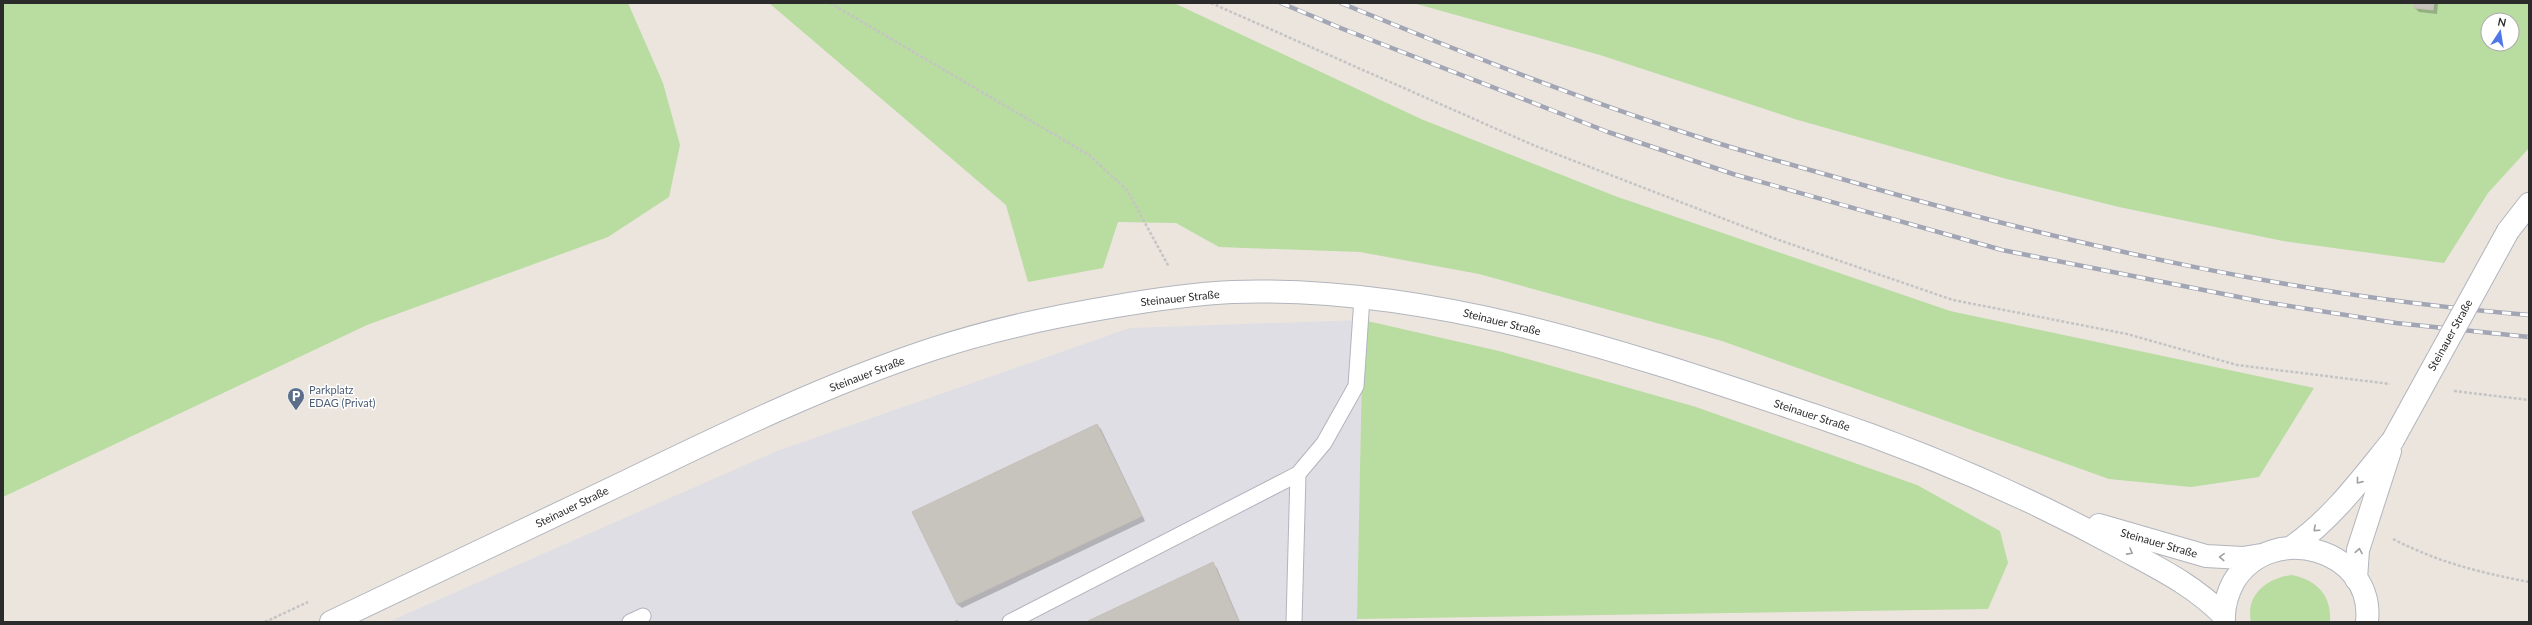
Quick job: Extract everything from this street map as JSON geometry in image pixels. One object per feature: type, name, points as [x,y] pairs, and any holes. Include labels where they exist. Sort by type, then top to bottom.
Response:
[{"type":"street","name":"Steinauer Straße","points":[[2293,546],[2314,532],[2336,509],[2393,440],[2508,231],[2529,204]]},
{"type":"street","name":"Steinauer Straße","points":[[331,622],[732,430],[839,383],[933,349],[1018,324],[1184,296],[1233,292],[1362,298],[1467,314],[1581,342],[1693,376],[1862,431],[2059,514],[2188,584],[2224,619]]},
{"type":"street","name":"Steinauer Straße","points":[[2356,579],[2358,550],[2393,440]]},
{"type":"street","name":"Steinauer Straße","points":[[2059,514],[2206,556],[2243,558],[2261,555]]},
{"type":"street","points":[[2224,619],[2225,602],[2238,575],[2248,564],[2261,555],[2276,549],[2293,546],[2311,549],[2329,555],[2344,565],[2356,579],[2366,602],[2367,622]]},
{"type":"lane","points":[[1010,622],[1298,474],[1324,443],[1356,386],[1362,298]]},
{"type":"lane","points":[[1294,622],[1298,474]]},
{"type":"path","points":[[830,3],[1089,155],[1127,190],[1184,296]]},
{"type":"path","points":[[1210,3],[1533,145],[1776,239],[1953,300],[2127,334],[2237,365],[2392,384]]},
{"type":"path","points":[[2447,390],[2529,400]]},
{"type":"path","points":[[2392,538],[2427,556],[2480,573],[2529,582]]},
{"type":"path","points":[[265,622],[315,598]]},
{"type":"shaded area","points":[[1363,320],[1357,622],[388,622],[777,451],[1130,328]]},
{"type":"green space","points":[[3,3],[628,3],[663,83],[680,145],[669,197],[608,237],[367,325],[3,497]]},
{"type":"green space","points":[[769,3],[1174,3],[1421,119],[1615,196],[1950,311],[2314,388],[2259,477],[2191,487],[2109,479],[1722,341],[1479,274],[1360,252],[1219,247],[1176,223],[1118,222],[1103,268],[1028,282],[1006,205]]},
{"type":"green space","points":[[1413,3],[2529,3],[2529,148],[2488,193],[2444,263],[2283,241],[2119,207],[2003,178],[1798,120],[1600,55]]},
{"type":"green space","points":[[1363,320],[1499,351],[1696,407],[1917,485],[2000,531],[2008,563],[1988,609],[1357,619]]},
{"type":"green space","points":[[2292,575],[2309,581],[2316,585],[2321,591],[2328,604],[2330,622],[2251,622],[2250,612],[2252,603],[2260,589],[2275,580]]},
{"type":"building","points":[[2415,3],[2434,3],[2433,10],[2414,8]]},
{"type":"building","points":[[1097,424],[1142,516],[957,604],[912,512]]},
{"type":"building","points":[[1213,562],[1239,622],[1086,622]]},
{"type":"railway","points":[[1281,3],[1343,29],[1608,132],[1733,174],[2002,250],[2264,302],[2396,323],[2529,337]]},
{"type":"railway","points":[[1341,3],[1514,72],[1645,119],[1758,155],[1953,210],[2116,250],[2198,268],[2280,283],[2446,307],[2529,315]]},
{"type":"place","name":"Parkplatz EDAG (Privat)","points":[[296,411]]}]
